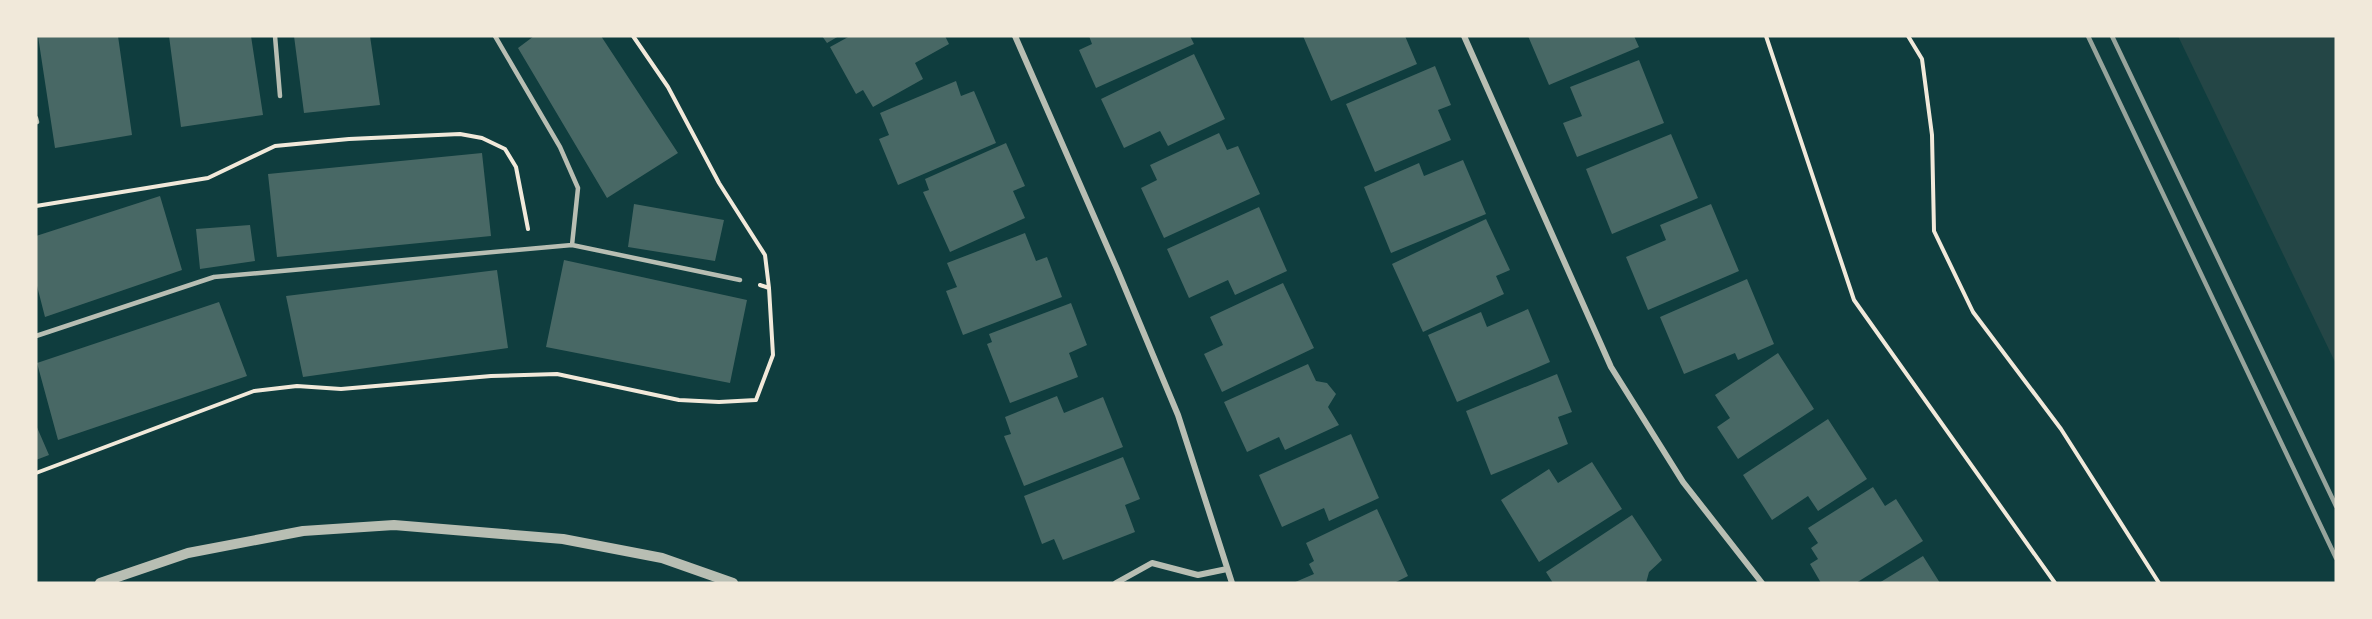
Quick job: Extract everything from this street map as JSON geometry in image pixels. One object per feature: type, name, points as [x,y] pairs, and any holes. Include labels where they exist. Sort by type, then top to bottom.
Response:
[{"type":"street","points":[[1015,36],[1178,415],[1232,583]]},
{"type":"street","points":[[1464,36],[1611,367],[1683,482],[1762,583]]},
{"type":"street","points":[[100,583],[200,551],[303,531],[394,525],[563,539],[662,558],[733,583]]},
{"type":"street","points":[[1116,583],[1152,563],[1198,575],[1227,569]]},
{"type":"street","points":[[1193,583],[1198,575]]},
{"type":"lane","points":[[275,36],[280,96]]},
{"type":"lane","points":[[495,36],[560,147],[578,188],[572,245]]},
{"type":"lane","points":[[36,336],[214,277],[572,245],[740,280]]},
{"type":"path","points":[[36,473],[254,391],[297,386],[341,389],[491,376],[557,374],[679,400],[719,402],[756,400],[773,356],[765,255],[719,183],[668,87],[633,36]]},
{"type":"path","points":[[1766,36],[1854,300],[2055,583]]},
{"type":"path","points":[[1908,36],[1922,59],[1932,135],[1934,231],[1973,312],[2061,429],[2159,583]]},
{"type":"path","points":[[36,206],[208,178],[275,146],[349,139],[460,134],[482,138],[505,149],[516,167],[530,249]]},
{"type":"path","points":[[740,280],[769,288]]},
{"type":"shaded area","points":[[2178,36],[2336,36],[2336,364]]},
{"type":"building","points":[[38,36],[118,36],[132,135],[55,148]]},
{"type":"building","points":[[169,36],[251,36],[263,115],[181,127]]},
{"type":"building","points":[[294,36],[370,36],[380,105],[304,113]]},
{"type":"building","points":[[534,36],[601,36],[678,153],[607,198],[518,48]]},
{"type":"building","points":[[822,36],[839,36],[827,43]]},
{"type":"building","points":[[850,36],[945,36],[949,44],[915,63],[923,79],[873,107],[863,90],[856,94],[830,47]]},
{"type":"building","points":[[1089,36],[1190,36],[1194,44],[1096,88],[1079,50],[1092,44]]},
{"type":"building","points":[[1303,36],[1405,36],[1417,64],[1331,101]]},
{"type":"building","points":[[1528,36],[1634,36],[1639,47],[1549,85]]},
{"type":"building","points":[[1194,54],[1225,119],[1168,146],[1160,131],[1124,148],[1101,99]]},
{"type":"building","points":[[1639,60],[1664,123],[1577,157],[1563,123],[1582,116],[1570,87]]},
{"type":"building","points":[[1435,66],[1451,105],[1438,110],[1451,140],[1375,172],[1346,104]]},
{"type":"building","points":[[956,81],[961,96],[974,91],[996,143],[898,185],[879,139],[889,135],[880,113]]},
{"type":"building","points":[[1219,133],[1227,150],[1238,146],[1260,194],[1164,238],[1141,188],[1157,180],[1150,165]]},
{"type":"building","points":[[1671,134],[1698,198],[1612,234],[1586,169]]},
{"type":"building","points":[[1006,143],[1025,186],[1013,191],[1025,218],[950,252],[923,192],[929,190],[925,179]]},
{"type":"building","points":[[482,153],[491,236],[277,257],[268,174]]},
{"type":"building","points":[[1463,160],[1486,214],[1391,253],[1364,187],[1419,163],[1424,176]]},
{"type":"building","points":[[160,196],[182,270],[45,317],[36,282],[36,236]]},
{"type":"building","points":[[634,204],[724,220],[715,261],[628,247]]},
{"type":"building","points":[[1711,204],[1739,271],[1648,310],[1626,257],[1666,240],[1660,225]]},
{"type":"building","points":[[1259,207],[1287,271],[1235,295],[1228,280],[1189,298],[1167,249]]},
{"type":"building","points":[[1486,219],[1510,270],[1496,276],[1504,294],[1423,332],[1392,264]]},
{"type":"building","points":[[250,225],[255,261],[200,269],[196,229]]},
{"type":"building","points":[[1025,233],[1036,261],[1047,257],[1062,297],[963,335],[946,291],[957,287],[947,263]]},
{"type":"building","points":[[564,260],[747,300],[730,383],[546,347]]},
{"type":"building","points":[[497,270],[508,348],[303,377],[286,296]]},
{"type":"building","points":[[1747,279],[1774,344],[1738,360],[1735,353],[1684,374],[1660,317]]},
{"type":"building","points":[[1283,283],[1314,348],[1222,392],[1204,354],[1223,345],[1210,317]]},
{"type":"building","points":[[219,302],[247,376],[58,440],[37,363]]},
{"type":"building","points":[[1071,303],[1087,345],[1069,353],[1078,377],[1010,403],[987,344],[992,342],[989,334]]},
{"type":"building","points":[[1528,309],[1550,362],[1457,402],[1428,335],[1481,312],[1487,327]]},
{"type":"building","points":[[1778,353],[1814,409],[1738,459],[1717,427],[1730,418],[1715,395]]},
{"type":"building","points":[[1308,364],[1316,381],[1327,383],[1336,394],[1328,407],[1339,425],[1285,450],[1279,437],[1247,452],[1224,402]]},
{"type":"building","points":[[1557,374],[1572,412],[1558,417],[1568,444],[1491,475],[1466,411]]},
{"type":"building","points":[[1057,396],[1064,413],[1103,397],[1123,447],[1024,486],[1004,436],[1011,434],[1005,417]]},
{"type":"building","points":[[1828,419],[1867,479],[1818,511],[1808,496],[1772,520],[1743,475]]},
{"type":"building","points":[[36,425],[49,455],[36,460]]},
{"type":"building","points":[[1351,434],[1379,498],[1329,521],[1324,508],[1282,527],[1259,475]]},
{"type":"building","points":[[1123,457],[1140,499],[1125,505],[1135,532],[1063,560],[1054,539],[1042,544],[1024,496]]},
{"type":"building","points":[[1592,462],[1622,509],[1539,562],[1501,500],[1549,469],[1558,483]]},
{"type":"building","points":[[1873,487],[1885,506],[1896,499],[1923,541],[1856,583],[1821,583],[1810,564],[1818,559],[1811,548],[1818,543],[1808,528]]},
{"type":"building","points":[[1377,509],[1408,576],[1394,583],[1293,583],[1314,574],[1309,564],[1314,561],[1306,543]]},
{"type":"building","points":[[1632,515],[1662,560],[1649,572],[1646,583],[1553,583],[1546,572]]},
{"type":"building","points":[[1923,556],[1940,583],[1879,583]]},
{"type":"railway","points":[[2088,36],[2336,558]]},
{"type":"railway","points":[[2112,36],[2336,506]]}]
